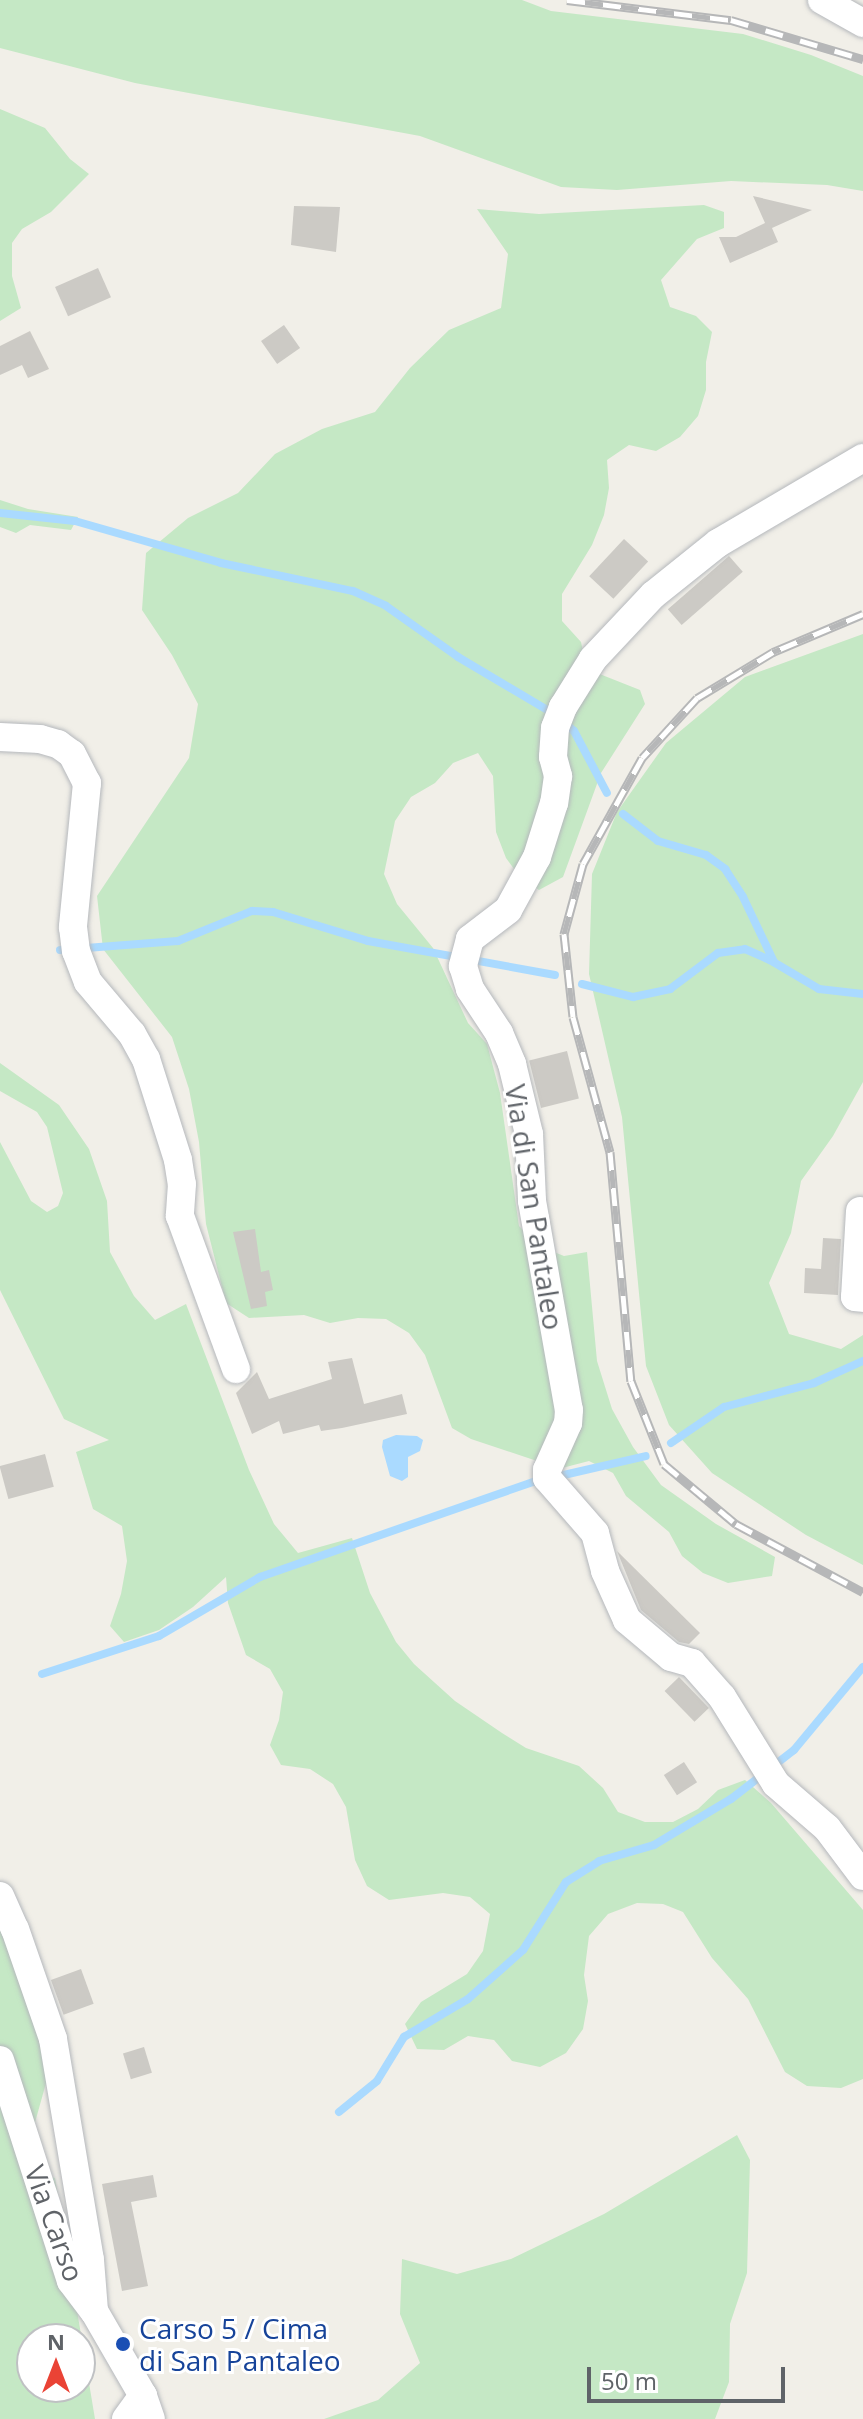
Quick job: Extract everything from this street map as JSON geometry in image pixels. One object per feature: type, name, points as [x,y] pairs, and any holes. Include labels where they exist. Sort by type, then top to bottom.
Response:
[{"type":"street","points":[[822,0],[863,23]]},
{"type":"street","name":"Via di San Pantaleo","points":[[863,458],[718,543],[653,595],[593,659],[563,707],[555,728],[553,757],[558,776],[554,803],[537,857],[508,910],[470,939],[463,966],[470,989],[499,1033],[512,1064],[529,1134],[532,1201],[569,1410],[568,1423],[547,1470],[547,1478],[595,1533],[605,1571],[627,1620],[671,1657],[692,1663],[722,1697],[776,1784],[827,1828],[863,1876]]},
{"type":"street","points":[[0,737],[40,739],[58,744],[72,754],[87,783],[73,927],[76,951],[88,982],[132,1034],[146,1059],[178,1160],[182,1184],[180,1216],[236,1369]]},
{"type":"street","points":[[860,1211],[855,1297],[863,1298]]},
{"type":"street","points":[[0,1896],[20,1943],[53,2039],[90,2260],[94,2311]]},
{"type":"street","name":"Via Carso","points":[[0,2060],[71,2281],[94,2311],[140,2411]]},
{"type":"green space","points":[[0,0],[522,0],[551,11],[743,34],[811,55],[863,76],[863,191],[827,185],[731,181],[617,190],[561,187],[420,136],[135,83],[0,48]]},
{"type":"green space","points":[[0,109],[45,128],[70,159],[89,174],[51,212],[22,229],[12,243],[12,276],[21,308],[0,321]]},
{"type":"green space","points":[[704,205],[724,212],[724,228],[697,239],[661,280],[670,307],[696,316],[712,332],[706,362],[706,390],[698,416],[680,437],[656,451],[629,445],[607,460],[609,488],[604,515],[592,545],[562,594],[562,621],[581,642],[587,669],[640,690],[645,704],[601,773],[563,877],[539,890],[520,877],[506,858],[496,832],[493,776],[478,753],[453,763],[435,783],[411,797],[395,821],[384,874],[397,904],[433,948],[468,1023],[487,1044],[500,1093],[519,1226],[539,1246],[564,1256],[587,1252],[597,1361],[612,1409],[633,1447],[661,1485],[716,1524],[775,1557],[772,1576],[728,1583],[703,1573],[682,1556],[669,1532],[626,1496],[613,1473],[589,1461],[562,1468],[471,1439],[452,1428],[425,1355],[409,1333],[386,1319],[358,1318],[330,1323],[304,1315],[249,1318],[226,1303],[206,1224],[199,1142],[189,1089],[172,1037],[103,949],[97,896],[189,758],[198,704],[172,655],[142,610],[146,553],[188,518],[238,493],[275,454],[322,429],[375,412],[410,368],[449,330],[501,308],[508,254],[477,209],[539,214]]},
{"type":"green space","points":[[0,500],[28,509],[78,517],[71,530],[30,525],[16,533],[0,527]]},
{"type":"green space","points":[[863,634],[863,1082],[833,1136],[801,1181],[791,1233],[769,1283],[789,1334],[841,1349],[863,1335],[863,1565],[806,1535],[712,1473],[669,1425],[646,1366],[622,1117],[589,974],[592,874],[617,812],[666,743],[745,677]]},
{"type":"green space","points":[[0,1063],[59,1105],[89,1149],[107,1201],[110,1252],[134,1296],[155,1320],[186,1304],[249,1470],[274,1524],[298,1553],[352,1538],[370,1593],[396,1642],[414,1664],[455,1701],[526,1748],[579,1766],[603,1788],[618,1812],[645,1822],[673,1822],[698,1809],[718,1790],[745,1780],[771,1803],[863,1910],[863,2079],[841,2088],[807,2086],[785,2072],[748,1999],[712,1958],[683,1912],[663,1904],[637,1903],[608,1914],[589,1936],[584,1975],[588,2001],[583,2029],[566,2053],[540,2067],[512,2061],[494,2040],[468,2036],[444,2050],[417,2049],[405,2024],[421,2002],[467,1974],[483,1951],[490,1914],[470,1897],[443,1893],[389,1900],[367,1886],[355,1860],[346,1807],[333,1784],[310,1769],[281,1765],[270,1745],[279,1720],[283,1692],[270,1669],[246,1655],[228,1603],[226,1577],[193,1607],[159,1630],[124,1642],[110,1626],[121,1594],[127,1561],[122,1526],[93,1509],[76,1452],[109,1440],[64,1419],[0,1290],[0,1142],[31,1201],[47,1212],[58,1206],[63,1193],[47,1127],[37,1112],[0,1091]]},
{"type":"green space","points":[[0,1921],[37,2018],[48,2076],[34,2126],[41,2174],[55,2178],[79,2323],[16,2323],[16,2403],[92,2403],[95,2419],[0,2419]]},
{"type":"green space","points":[[737,2135],[750,2160],[747,2273],[730,2324],[729,2382],[715,2419],[324,2419],[378,2400],[420,2363],[400,2314],[402,2259],[457,2274],[511,2259],[604,2214]]},
{"type":"water","points":[[396,1435],[417,1436],[423,1440],[420,1451],[408,1457],[408,1477],[402,1481],[390,1476],[382,1447],[383,1440]]},
{"type":"building","points":[[753,196],[812,210],[772,228],[778,242],[730,263],[719,237],[736,237],[765,223]]},
{"type":"building","points":[[294,206],[340,207],[336,252],[291,245]]},
{"type":"building","points":[[98,268],[111,297],[68,316],[55,287]]},
{"type":"building","points":[[284,325],[300,348],[277,364],[261,341]]},
{"type":"building","points":[[30,331],[49,369],[28,378],[22,365],[0,375],[0,346]]},
{"type":"building","points":[[624,539],[648,562],[613,599],[589,576]]},
{"type":"building","points":[[729,556],[743,572],[682,625],[668,609]]},
{"type":"building","points":[[567,1051],[579,1099],[541,1108],[529,1060]]},
{"type":"building","points":[[255,1229],[261,1272],[269,1270],[273,1290],[265,1292],[267,1306],[251,1309],[233,1232]]},
{"type":"building","points":[[823,1238],[841,1239],[838,1295],[804,1293],[805,1268],[821,1269]]},
{"type":"building","points":[[352,1358],[364,1404],[402,1394],[407,1414],[342,1428],[321,1431],[319,1425],[283,1434],[279,1421],[252,1434],[236,1393],[257,1372],[269,1399],[332,1379],[328,1362]]},
{"type":"building","points":[[45,1454],[54,1487],[8,1499],[0,1466]]},
{"type":"building","points":[[617,1551],[700,1633],[689,1644],[679,1642],[641,1610]]},
{"type":"building","points":[[679,1677],[709,1708],[694,1722],[665,1691]]},
{"type":"building","points":[[684,1762],[697,1782],[677,1795],[664,1775]]},
{"type":"building","points":[[81,1969],[94,2004],[64,2015],[51,1980]]},
{"type":"building","points":[[144,2047],[152,2073],[131,2079],[123,2053]]},
{"type":"building","points":[[153,2175],[157,2197],[131,2202],[148,2286],[122,2291],[102,2184]]},
{"type":"waterway","points":[[0,513],[75,521],[221,563],[353,591],[386,606],[458,657],[554,714]]},
{"type":"waterway","points":[[565,723],[574,731],[607,793]]},
{"type":"waterway","points":[[623,814],[658,841],[706,855],[725,869],[743,897],[774,962]]},
{"type":"waterway","points":[[60,950],[178,941],[252,911],[273,912],[368,941],[555,975]]},
{"type":"waterway","points":[[582,984],[633,997],[670,989],[718,953],[745,949],[819,989],[863,994]]},
{"type":"waterway","points":[[671,1443],[724,1407],[814,1383],[863,1361]]},
{"type":"waterway","points":[[555,1477],[646,1456]]},
{"type":"waterway","points":[[42,1674],[159,1636],[260,1577],[542,1479]]},
{"type":"waterway","points":[[339,2112],[377,2081],[404,2037],[468,1999],[523,1950],[566,1882],[599,1861],[654,1845],[731,1799],[794,1750],[863,1667]]},
{"type":"railway","points":[[567,0],[731,20],[863,59]]},
{"type":"railway","points":[[863,614],[773,652],[697,698],[642,758],[583,864],[564,934],[573,1017],[610,1152],[631,1381],[664,1464],[736,1524],[863,1592]]},
{"type":"place","name":"Carso 5 / Cima di San Pantaleo","points":[[123,2344]]}]
